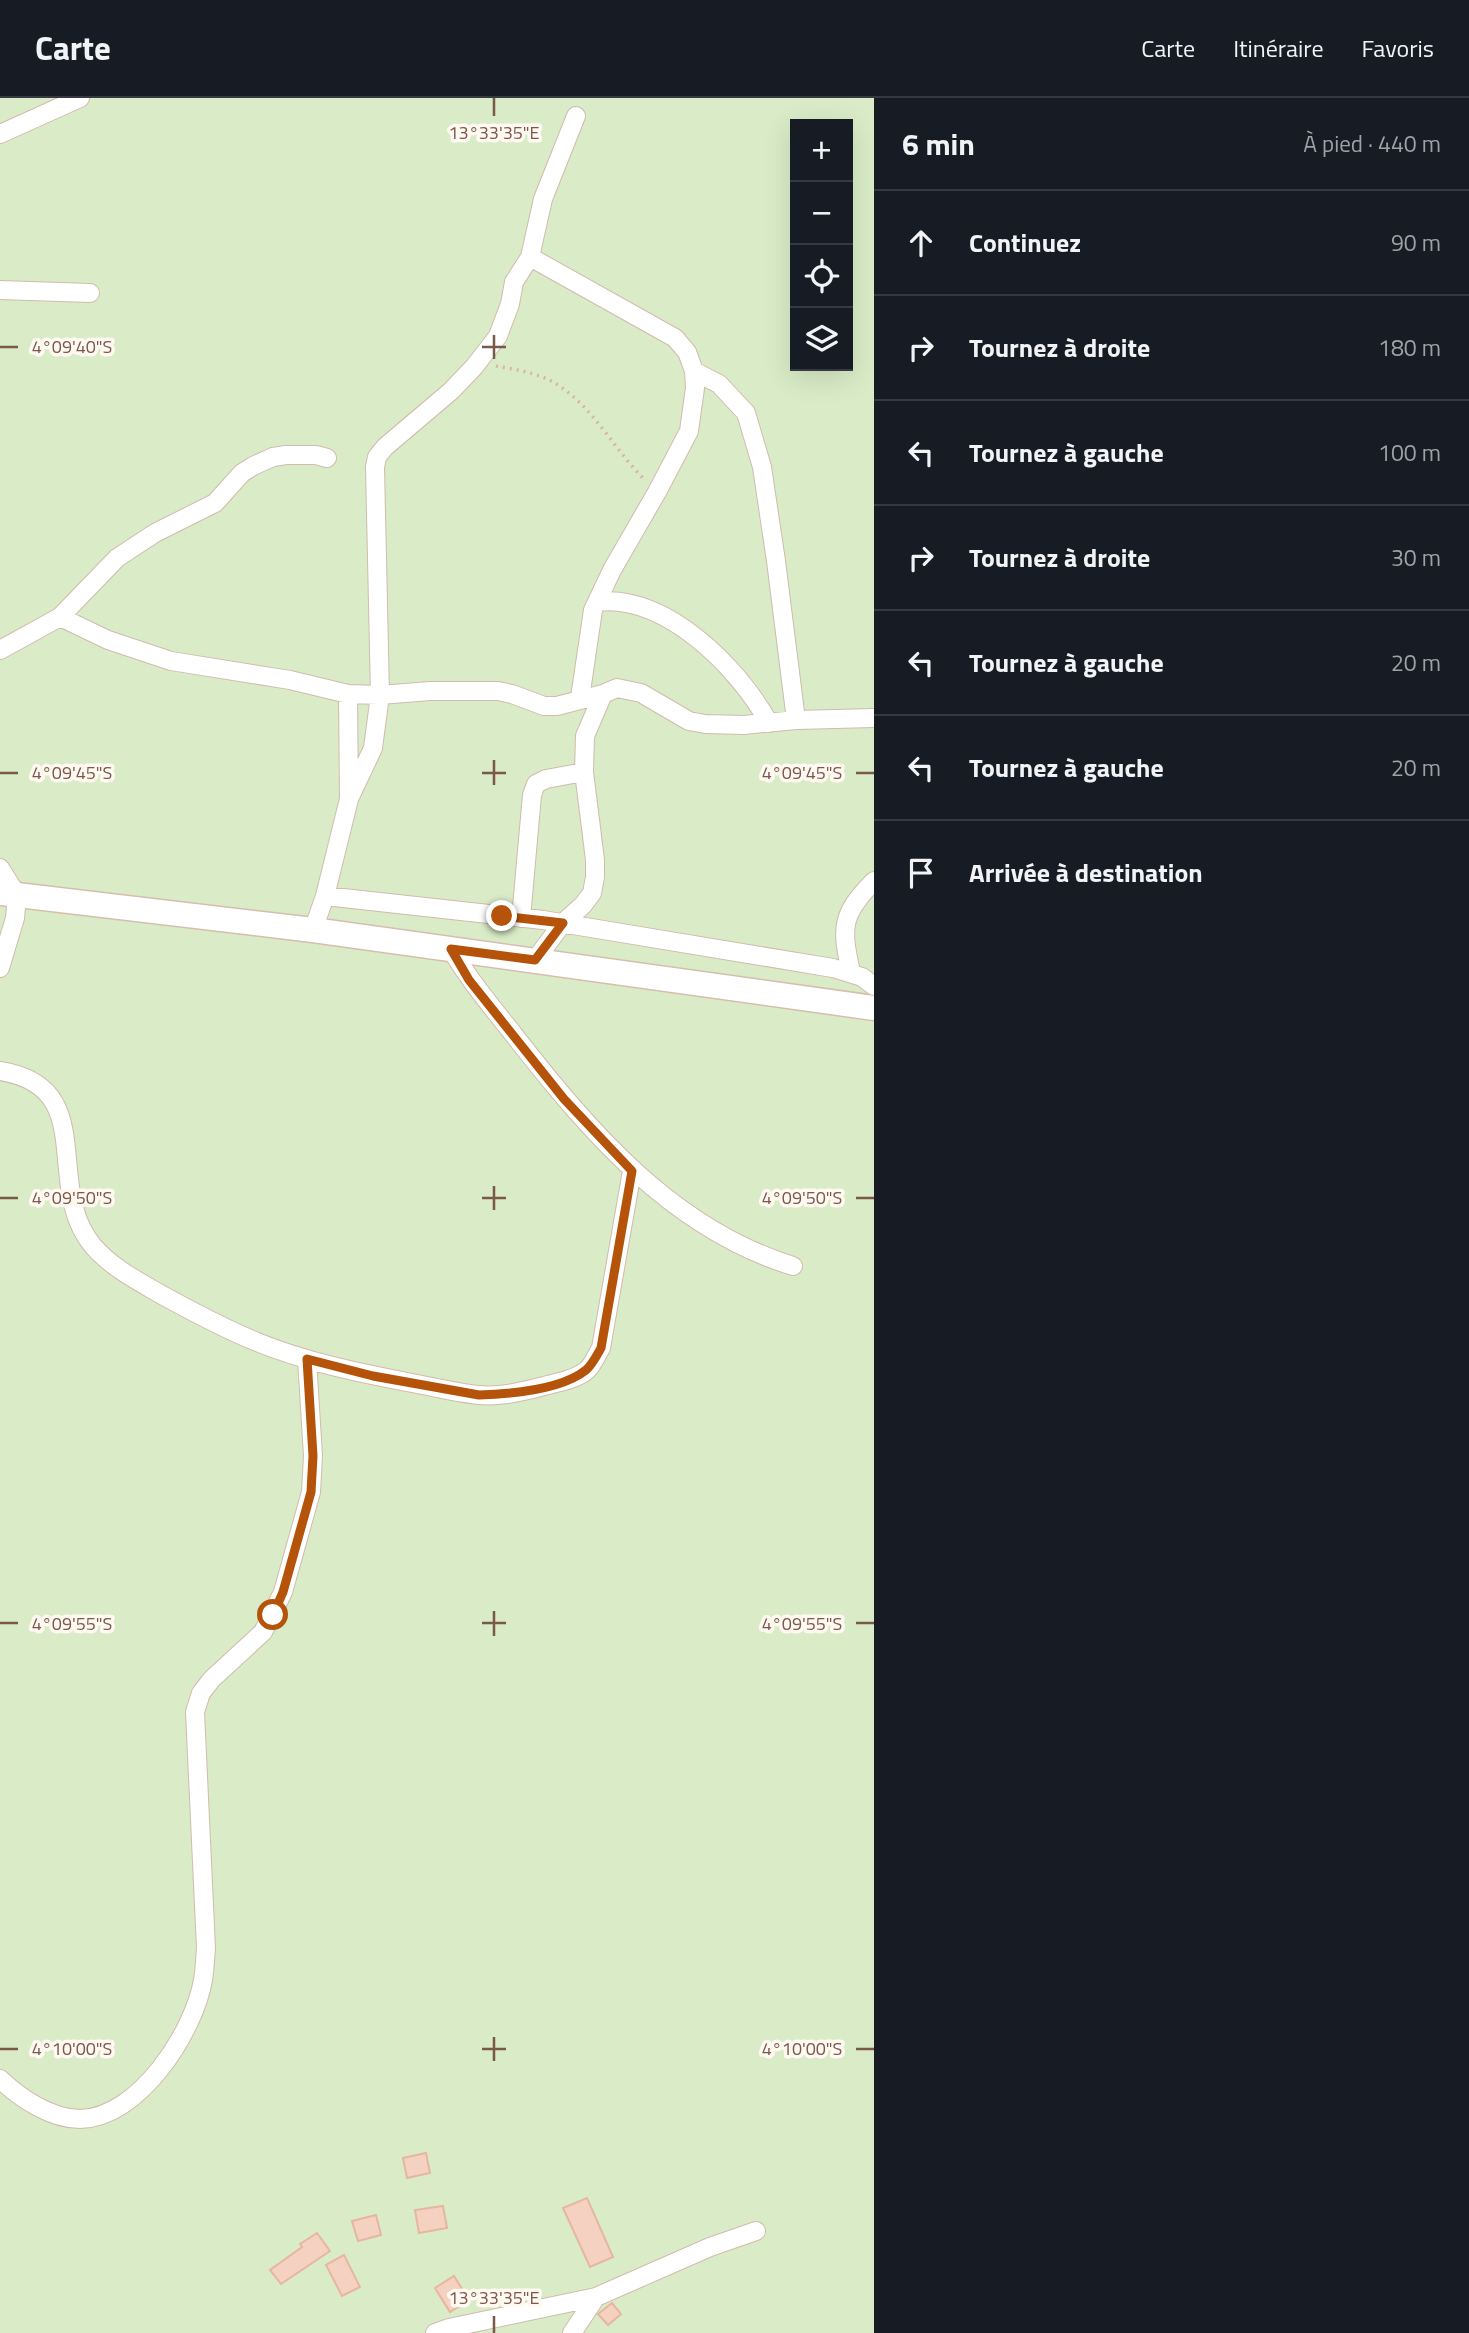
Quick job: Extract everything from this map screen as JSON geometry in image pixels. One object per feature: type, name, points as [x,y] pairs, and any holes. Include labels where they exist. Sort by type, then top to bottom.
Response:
[{"type":"street","points":[[0,134],[80,98]]},
{"type":"street","points":[[313,930],[325,896],[349,799],[373,748],[380,695],[375,467],[377,457],[474,367],[498,336],[510,304],[514,282],[530,257],[543,198],[576,116]]},
{"type":"street","points":[[530,257],[675,338],[687,352],[694,371],[695,387],[689,431],[617,561],[589,624],[580,698]]},
{"type":"street","points":[[0,290],[90,293]]},
{"type":"street","points":[[694,371],[719,384],[746,413],[758,456],[774,541],[796,720]]},
{"type":"street","points":[[2,649],[60,617],[117,558],[155,533],[215,503],[253,466],[273,457],[286,455],[316,455],[327,458]]},
{"type":"street","points":[[597,602],[611,600],[632,604],[657,612],[678,624],[703,644],[748,688],[769,723]]},
{"type":"street","points":[[60,617],[108,640],[172,661],[290,680],[348,694],[498,691],[544,706],[557,706],[617,688],[641,693],[689,721],[705,724],[874,718]]},
{"type":"street","points":[[348,694],[349,799]]},
{"type":"street","points":[[535,960],[563,923],[592,893],[595,877],[592,823],[584,772],[585,736],[603,694]]},
{"type":"street","points":[[522,918],[532,795],[536,784],[546,779],[584,772]]},
{"type":"street","points":[[0,868],[15,918],[0,968]]},
{"type":"street","points":[[851,972],[844,940],[844,923],[849,910],[874,881]]},
{"type":"street","points":[[8,894],[313,930],[874,1008]]},
{"type":"street","points":[[325,896],[563,923],[851,972],[874,986]]},
{"type":"street","points":[[451,949],[469,980],[564,1099],[632,1171],[716,1234],[754,1253],[793,1266]]},
{"type":"street","points":[[0,1071],[27,1078],[53,1097],[61,1114],[70,1194],[79,1225],[93,1246],[113,1266],[215,1323],[258,1343],[373,1376],[479,1395],[519,1393],[566,1381],[587,1370],[601,1348],[632,1171]]},
{"type":"street","points":[[0,2079],[24,2099],[55,2113],[80,2119],[94,2117],[114,2110],[142,2090],[169,2057],[193,2013],[203,1980],[206,1948],[194,1712],[201,1693],[212,1679],[263,1632],[283,1592],[311,1492],[313,1456],[307,1359]]},
{"type":"street","points":[[435,2333],[596,2297],[710,2247],[756,2231]]},
{"type":"street","points":[[572,2333],[596,2297]]},
{"type":"path","points":[[474,367],[496,366],[533,374],[558,385],[583,407],[634,469],[657,492]]},
{"type":"green space","points":[[0,98],[874,98],[874,2333],[0,2333]]},
{"type":"building","points":[[426,2153],[430,2173],[407,2178],[403,2158]]},
{"type":"building","points":[[587,2198],[613,2257],[590,2267],[563,2208]]},
{"type":"building","points":[[443,2206],[447,2228],[419,2233],[415,2210]]},
{"type":"building","points":[[376,2215],[381,2235],[358,2241],[352,2221]]},
{"type":"building","points":[[317,2233],[330,2251],[281,2284],[270,2270]]},
{"type":"building","points":[[344,2255],[360,2287],[342,2296],[326,2265]]},
{"type":"building","points":[[454,2276],[469,2300],[450,2312],[435,2288]]},
{"type":"building","points":[[612,2303],[621,2314],[608,2325],[598,2314]]},
{"type":"route","points":[[273,1615],[283,1592],[311,1492],[313,1456],[307,1359],[373,1376],[479,1395],[496,1395],[519,1393],[566,1381],[587,1370],[601,1348],[632,1171],[564,1099],[469,980],[451,949],[535,960],[563,923],[502,916]]}]
